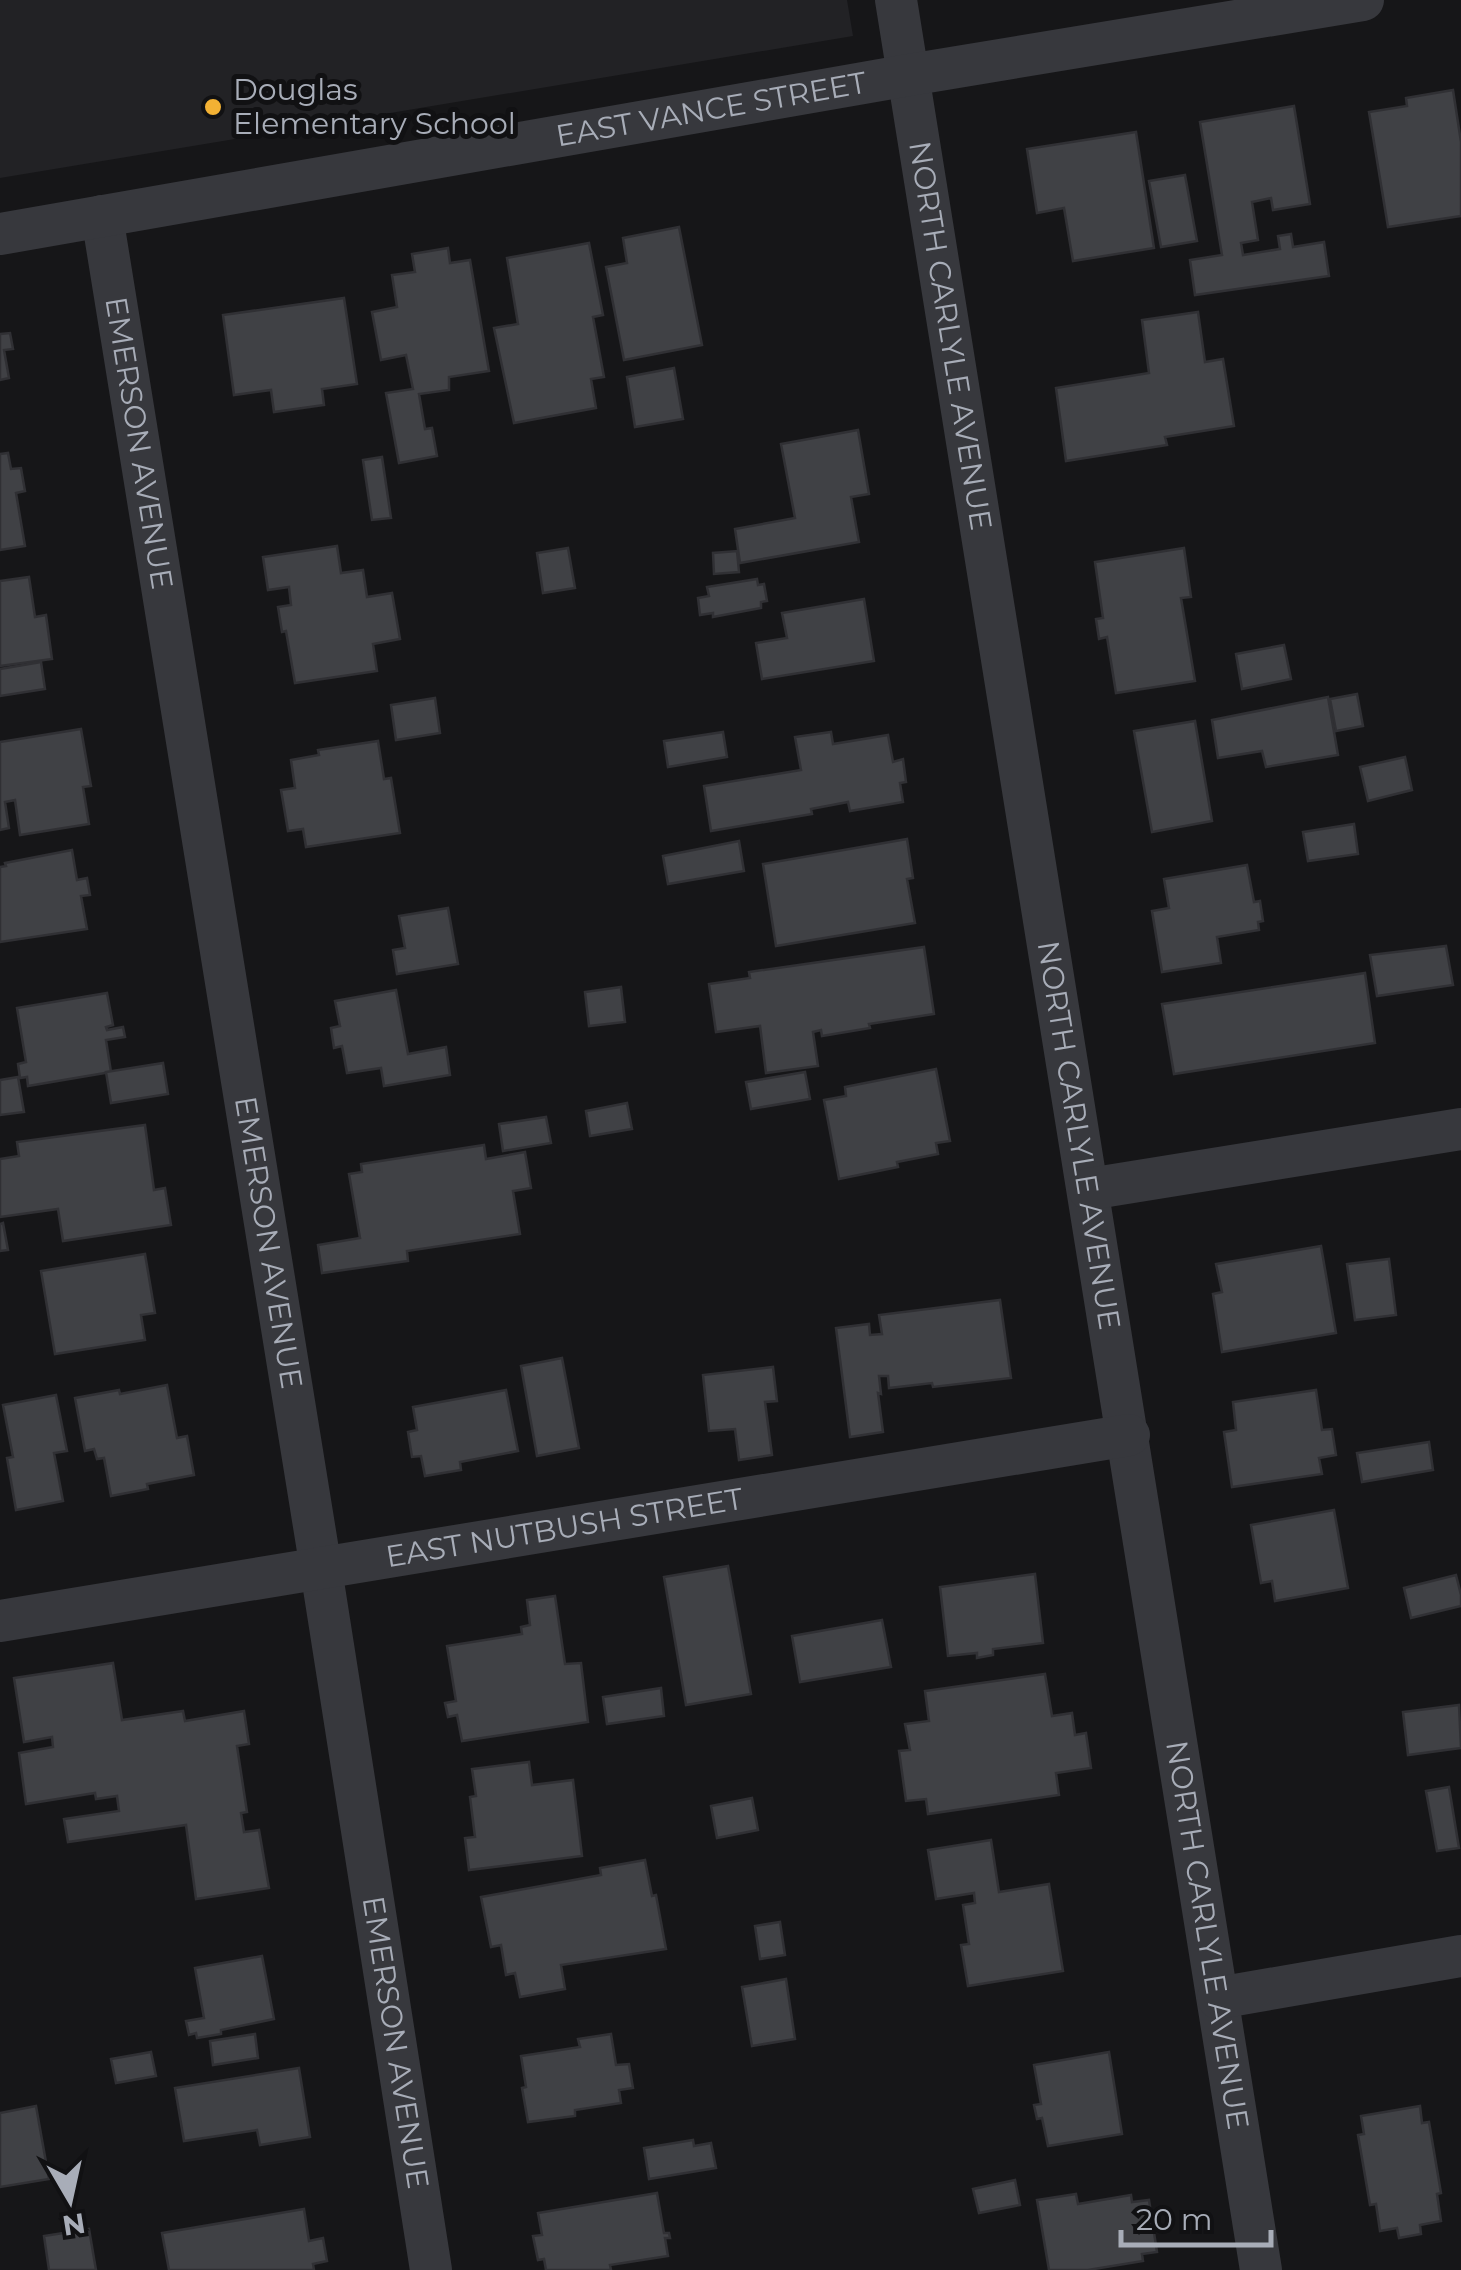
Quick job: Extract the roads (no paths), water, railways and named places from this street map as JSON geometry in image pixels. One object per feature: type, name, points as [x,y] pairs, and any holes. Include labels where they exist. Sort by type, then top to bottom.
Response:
[{"type":"street","name":"NORTH CARLYLE AVENUE","points":[[896,0],[1262,2270]]},
{"type":"street","name":"EAST VANCE STREET","points":[[0,234],[1363,0]]},
{"type":"street","name":"EMERSON AVENUE","points":[[102,216],[431,2270]]},
{"type":"street","points":[[1089,1189],[1461,1129]]},
{"type":"street","name":"EAST NUTBUSH STREET","points":[[0,1620],[1129,1435]]},
{"type":"street","points":[[1218,1998],[1461,1956]]},
{"type":"place","name":"Douglas Elementary School","points":[[213,107]]}]
